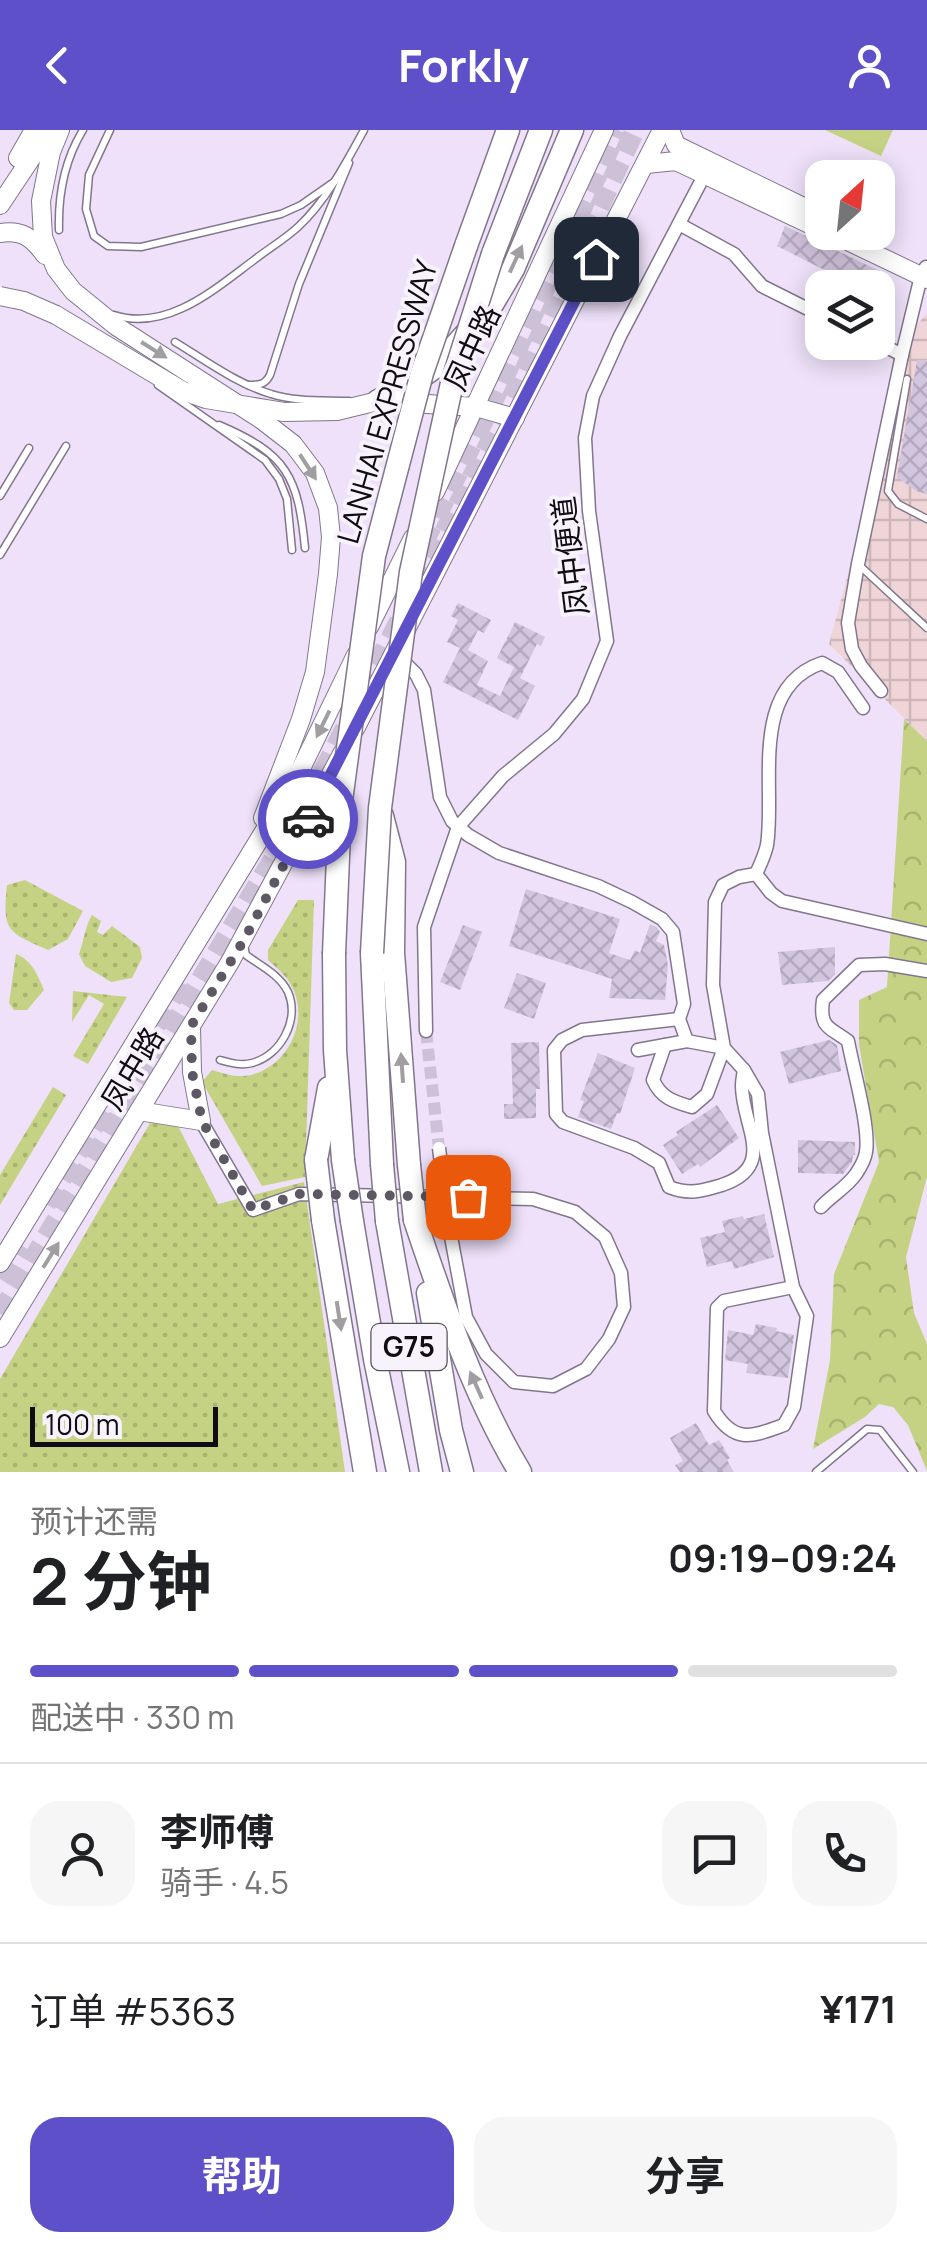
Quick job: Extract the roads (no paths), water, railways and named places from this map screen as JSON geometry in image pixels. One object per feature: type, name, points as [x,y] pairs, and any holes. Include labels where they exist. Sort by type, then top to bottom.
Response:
[{"type":"highway","name":"LANHAI EXPRESSWAY","points":[[398,1472],[375,1359],[343,1160],[335,1050],[334,954],[340,808],[374,556],[422,373],[508,130]]},
{"type":"highway","name":"LANHAI EXPRESSWAY","points":[[432,1472],[387,1221],[382,1164],[380,808],[411,572],[452,383],[493,254],[541,130]]},
{"type":"highway","points":[[378,401],[409,386],[438,365],[491,306],[513,269],[572,130]]},
{"type":"highway","points":[[382,953],[415,1220],[451,1430],[462,1472]]},
{"type":"highway","points":[[335,1050],[316,1160],[365,1472]]},
{"type":"highway","points":[[415,1220],[452,1328],[489,1414],[520,1472]]},
{"type":"main road","points":[[0,189],[34,130]]},
{"type":"main road","points":[[0,205],[50,130]]},
{"type":"main road","points":[[56,269],[43,237],[41,201],[51,152],[60,130]]},
{"type":"main road","name":"凤中路","points":[[0,1263],[295,781],[604,130]]},
{"type":"main road","points":[[662,132],[708,168],[805,220]]},
{"type":"main road","name":"凤中路","points":[[0,1338],[244,940],[662,132]]},
{"type":"main road","points":[[646,164],[676,160],[708,168],[805,209]]},
{"type":"main road","points":[[0,233],[27,235],[73,291],[94,309],[292,444],[315,473],[328,508],[331,538],[315,672],[246,863]]},
{"type":"main road","points":[[872,250],[925,272]]},
{"type":"main road","points":[[887,250],[925,272]]},
{"type":"main road","points":[[0,296],[56,315],[183,391],[206,399],[305,414],[378,401],[476,406],[514,418]]},
{"type":"main road","points":[[139,1111],[202,1121],[192,1072],[191,1026]]},
{"type":"street","name":"凤中便道","points":[[426,1031],[424,926],[458,826],[503,776],[554,734],[583,699],[606,641],[589,510],[585,438],[593,396],[708,168]]},
{"type":"street","points":[[679,224],[734,254],[762,286],[805,308]]},
{"type":"street","points":[[882,691],[852,649],[848,623],[902,355],[925,272]]},
{"type":"street","points":[[895,351],[902,355]]},
{"type":"street","points":[[394,653],[416,674],[424,690],[440,797],[452,821],[468,836],[498,852],[598,886],[662,919],[673,932],[684,1004],[679,1019],[687,1041]]},
{"type":"street","points":[[756,874],[767,847],[770,731],[778,704],[793,680],[822,663],[838,672],[863,708]]},
{"type":"street","points":[[756,874],[782,900],[927,934]]},
{"type":"street","points":[[665,1045],[653,1080],[658,1092],[692,1107],[707,1094],[724,1048],[713,985],[715,902],[723,885],[756,874]]},
{"type":"street","points":[[821,1207],[847,1186],[866,1154],[848,1041],[829,1031],[823,1019],[823,1000],[859,965],[871,962],[927,971]]},
{"type":"street","points":[[679,1019],[582,1030],[562,1040],[554,1050],[556,1114],[562,1122],[634,1148],[659,1163],[669,1187],[697,1193],[741,1178],[750,1164],[755,1147],[742,1087],[744,1070]]},
{"type":"street","points":[[638,1050],[687,1041],[724,1048],[744,1070],[758,1094],[762,1133],[793,1287],[807,1316],[794,1407],[784,1425],[742,1437],[721,1424],[714,1412],[717,1308],[724,1301],[793,1287]]},
{"type":"street","points":[[202,1121],[253,1210],[299,1194],[532,1199],[575,1212],[605,1237],[621,1273],[624,1307],[609,1338],[586,1369],[553,1386],[514,1382],[486,1354],[466,1317],[449,1226],[439,1148]]},
{"type":"lane","points":[[60,230],[58,204],[62,181],[73,146],[83,130]]},
{"type":"lane","points":[[110,130],[89,175],[86,209],[94,236],[108,246],[141,247],[281,214],[334,182]]},
{"type":"lane","points":[[94,309],[124,318],[145,318],[169,314],[192,304],[300,226],[334,182],[364,130]]},
{"type":"lane","points":[[248,385],[261,384],[270,375],[300,284],[356,144]]},
{"type":"lane","points":[[174,342],[273,395],[378,401]]},
{"type":"lane","points":[[118,353],[176,400],[265,460],[287,499],[292,550]]},
{"type":"lane","points":[[907,379],[888,491],[898,504],[927,519]]},
{"type":"lane","points":[[200,416],[250,438],[272,453],[288,472],[297,494],[305,548]]},
{"type":"lane","points":[[0,555],[66,446]]},
{"type":"lane","points":[[0,496],[28,448]]},
{"type":"lane","points":[[858,564],[927,628]]},
{"type":"lane","points":[[220,1060],[244,1064],[265,1057],[277,1047],[290,1023],[290,995],[282,982],[246,955],[244,940]]},
{"type":"lane","points":[[816,1472],[867,1429],[880,1430],[913,1472]]},
{"type":"tunnel","points":[[423,544],[618,130]]},
{"type":"tunnel","points":[[0,1314],[309,799],[505,412],[635,130]]},
{"type":"tunnel","points":[[46,1204],[186,977]]},
{"type":"tunnel","points":[[426,1031],[439,1148]]},
{"type":"tunnel","points":[[0,1279],[21,1245]]}]
